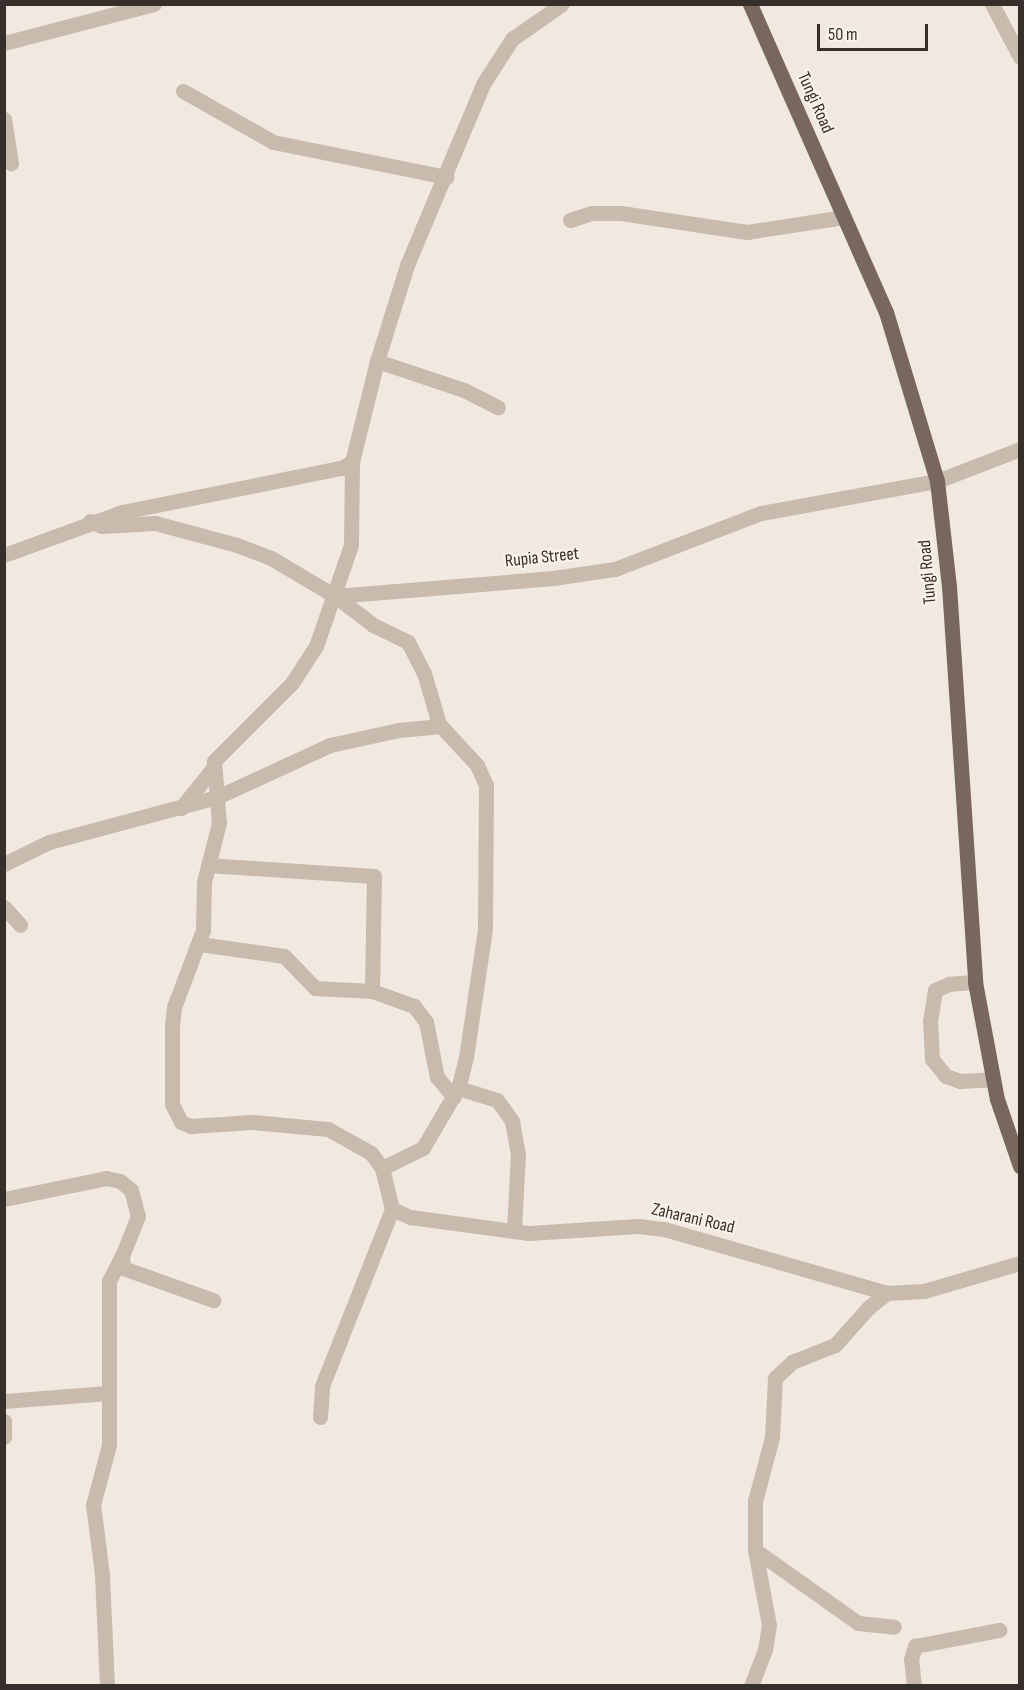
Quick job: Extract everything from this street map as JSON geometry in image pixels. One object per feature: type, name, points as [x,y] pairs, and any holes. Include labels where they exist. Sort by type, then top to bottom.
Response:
[{"type":"main road","name":"Tungi Road","points":[[750,4],[886,312],[937,481],[949,586],[975,982],[993,1079],[1020,1166]]},
{"type":"street","points":[[4,43],[154,4]]},
{"type":"street","points":[[181,808],[213,768],[219,753],[301,674],[335,596],[351,545],[352,462],[377,361],[407,265],[496,60],[512,39],[562,4]]},
{"type":"street","points":[[992,4],[1020,57]]},
{"type":"street","points":[[183,91],[273,142],[447,177]]},
{"type":"street","points":[[4,119],[11,163]]},
{"type":"street","points":[[570,220],[591,213],[621,213],[747,232],[844,217]]},
{"type":"street","points":[[377,361],[464,390],[498,407]]},
{"type":"street","name":"Rupia Street","points":[[335,596],[553,578],[615,569],[761,513],[937,481],[1020,449]]},
{"type":"street","points":[[4,555],[90,521],[341,468],[352,462]]},
{"type":"street","points":[[90,521],[102,526],[155,523],[271,558],[335,596],[373,625],[408,642],[424,673],[441,726],[477,765],[486,785],[485,929],[466,1057],[456,1092],[423,1148],[382,1168]]},
{"type":"street","points":[[4,864],[49,842],[217,797],[330,745],[399,730],[441,726]]},
{"type":"street","points":[[213,768],[218,833],[208,865],[199,944],[179,991],[172,1025],[172,1104],[181,1122],[190,1126],[252,1122],[320,1126],[365,1148],[382,1168],[392,1209],[322,1386],[320,1417]]},
{"type":"street","points":[[208,865],[374,876],[372,991]]},
{"type":"street","points":[[4,907],[20,925]]},
{"type":"street","points":[[199,944],[284,956],[315,988],[372,991],[421,1012],[435,1074],[456,1092],[497,1100],[512,1122],[518,1154],[514,1231]]},
{"type":"street","points":[[975,982],[949,984],[935,990],[930,1020],[932,1059],[946,1077],[960,1081],[993,1079]]},
{"type":"street","points":[[4,1199],[106,1178],[120,1181],[130,1190],[138,1216],[110,1281],[109,1446],[94,1493],[93,1514],[102,1574],[107,1686]]},
{"type":"street","name":"Zaharani Road","points":[[392,1209],[410,1217],[514,1231],[664,1229],[887,1293],[924,1291],[1020,1263]]},
{"type":"street","points":[[122,1256],[126,1270],[213,1300]]},
{"type":"street","points":[[751,1686],[765,1650],[769,1625],[755,1550],[756,1495],[772,1437],[776,1378],[792,1362],[835,1345],[869,1307],[887,1293]]},
{"type":"street","points":[[4,1401],[108,1393]]},
{"type":"street","points":[[4,1421],[4,1437]]},
{"type":"street","points":[[755,1550],[858,1623],[894,1627]]},
{"type":"street","points":[[914,1686],[911,1659],[915,1646],[999,1630]]}]
